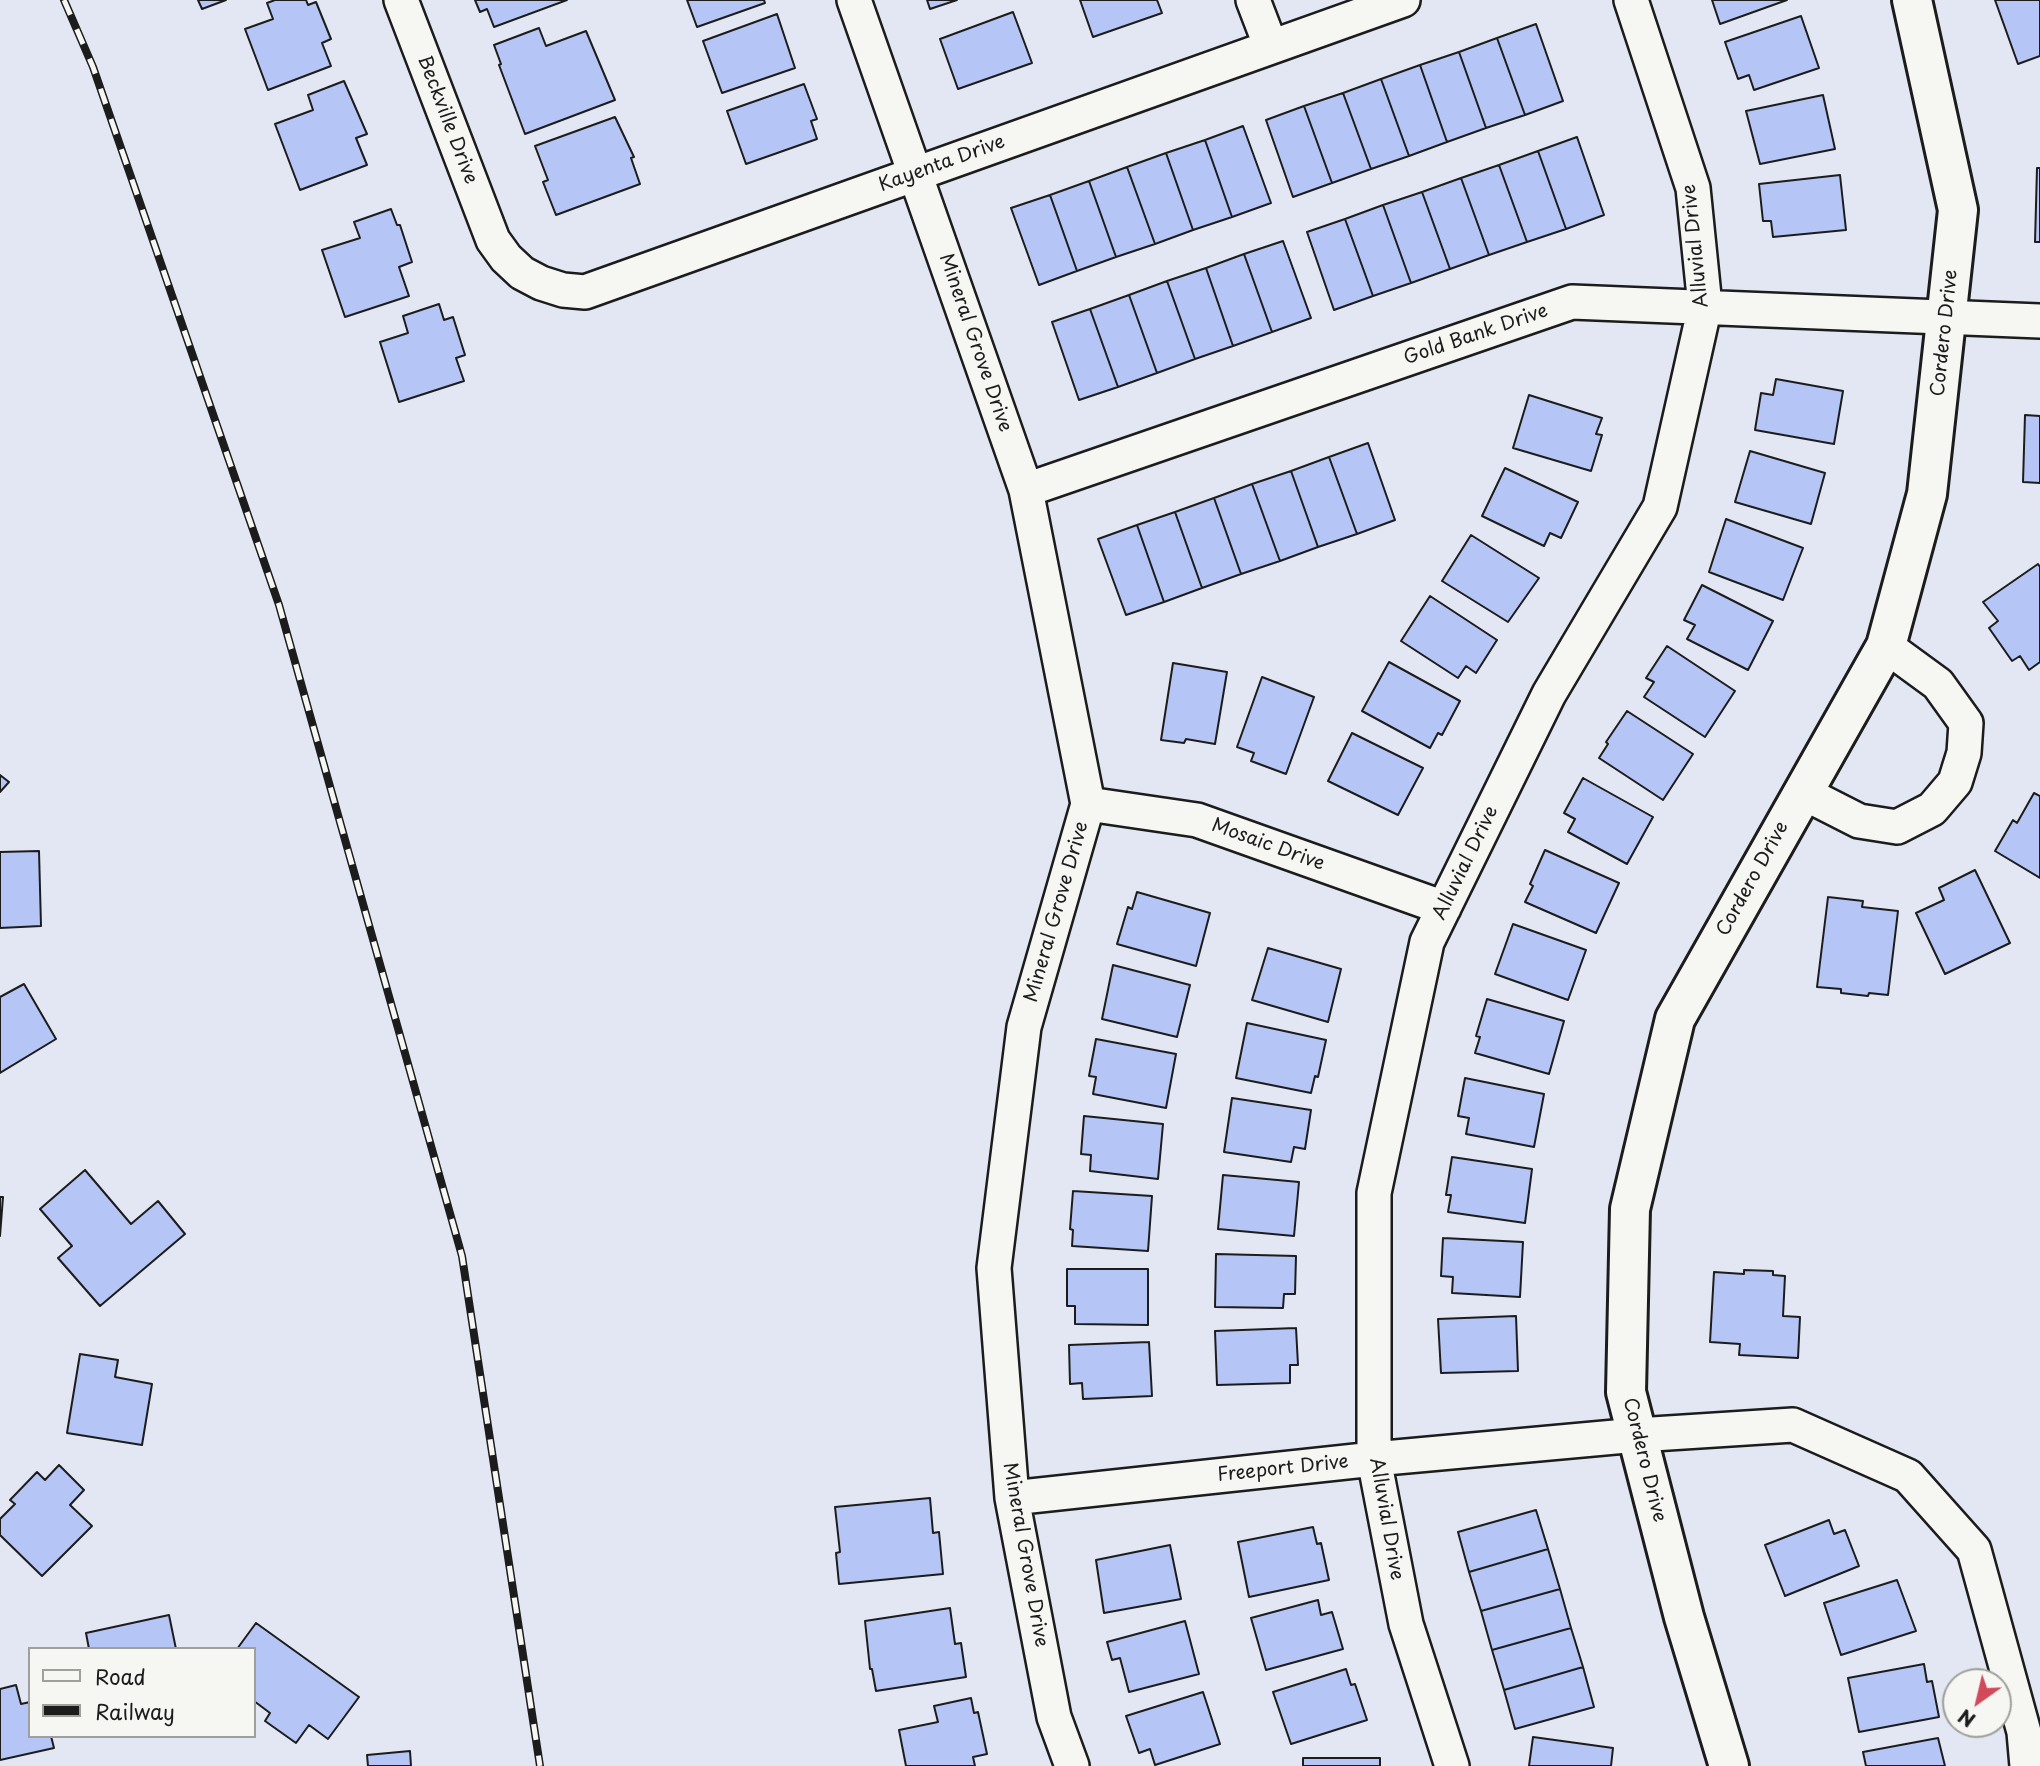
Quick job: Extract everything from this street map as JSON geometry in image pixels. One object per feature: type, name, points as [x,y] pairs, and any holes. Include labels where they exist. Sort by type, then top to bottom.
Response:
[{"type":"street","name":"Beckville Drive","points":[[401,0],[493,240]]},
{"type":"street","name":"Mineral Grove Drive","points":[[854,0],[1026,490],[1088,804],[1024,1027],[994,1268],[1012,1498],[1054,1717],[1072,1766]]},
{"type":"street","points":[[1253,0],[1271,47]]},
{"type":"street","name":"Kayenta Drive","points":[[493,240],[506,258],[541,283],[563,290],[584,292],[1403,0]]},
{"type":"street","name":"Alluvial Drive","points":[[1452,1766],[1406,1624],[1374,1459],[1374,1193],[1427,942],[1549,694],[1660,507],[1705,306],[1693,188],[1631,0]]},
{"type":"street","name":"Cordero Drive","points":[[1729,1766],[1684,1617],[1626,1392],[1630,1209],[1675,1019],[1886,646],[1927,494],[1958,210],[1912,0]]},
{"type":"street","name":"Gold Bank Drive","points":[[1026,490],[1572,302],[2040,321]]},
{"type":"street","points":[[1802,792],[1859,821],[1897,827],[1932,809],[1955,782],[1964,753],[1966,723],[1938,684],[1886,646]]},
{"type":"street","name":"Mosaic Drive","points":[[1088,804],[1197,820],[1444,908]]},
{"type":"street","name":"Freeport Drive","points":[[1012,1498],[1374,1459],[1793,1424],[1908,1476],[1974,1550],[2024,1732],[2027,1766]]},
{"type":"building","points":[[198,0],[226,0],[202,9]]},
{"type":"building","points":[[275,0],[306,0],[308,5],[316,2],[331,39],[322,43],[331,66],[268,90],[245,29],[273,19],[267,3]]},
{"type":"building","points":[[475,0],[567,0],[494,27],[487,9],[480,12]]},
{"type":"building","points":[[687,0],[764,0],[765,3],[697,27]]},
{"type":"building","points":[[927,0],[957,0],[930,9]]},
{"type":"building","points":[[1080,0],[1157,0],[1162,13],[1093,37]]},
{"type":"building","points":[[1712,0],[1787,0],[1720,24]]},
{"type":"building","points":[[1995,0],[2040,0],[2040,56],[2018,64]]},
{"type":"building","points":[[1013,12],[1032,63],[958,89],[940,39]]},
{"type":"building","points":[[777,14],[795,68],[722,93],[703,41]]},
{"type":"building","points":[[1801,16],[1819,68],[1754,90],[1749,75],[1738,79],[1725,42]]},
{"type":"building","points":[[1536,24],[1563,101],[1525,115],[1497,38]]},
{"type":"building","points":[[539,28],[546,46],[586,31],[615,100],[525,134],[494,45]]},
{"type":"building","points":[[1497,38],[1525,115],[1486,128],[1459,52]]},
{"type":"building","points":[[1459,52],[1486,128],[1447,142],[1420,65]]},
{"type":"building","points":[[1420,65],[1447,142],[1409,156],[1381,79]]},
{"type":"building","points":[[1381,79],[1409,156],[1371,169],[1343,93]]},
{"type":"building","points":[[344,81],[367,134],[356,138],[367,165],[300,190],[275,124],[313,110],[308,95]]},
{"type":"building","points":[[804,84],[817,119],[811,121],[817,139],[746,164],[727,111]]},
{"type":"building","points":[[1343,93],[1371,169],[1332,183],[1304,106]]},
{"type":"building","points":[[1823,95],[1835,149],[1760,164],[1746,111]]},
{"type":"building","points":[[1304,106],[1332,183],[1293,197],[1266,120]]},
{"type":"building","points":[[615,117],[634,157],[631,158],[640,184],[556,215],[543,182],[548,180],[535,146]]},
{"type":"building","points":[[1243,126],[1271,203],[1232,217],[1205,140]]},
{"type":"building","points":[[1577,137],[1604,215],[1566,229],[1538,151]]},
{"type":"building","points":[[1205,140],[1232,217],[1193,230],[1166,153]]},
{"type":"building","points":[[1538,151],[1566,229],[1527,242],[1499,165]]},
{"type":"building","points":[[1166,153],[1193,230],[1155,244],[1127,167]]},
{"type":"building","points":[[1499,165],[1527,242],[1489,255],[1461,178]]},
{"type":"building","points":[[1127,167],[1155,244],[1116,257],[1089,181]]},
{"type":"building","points":[[2037,168],[2040,168],[2040,242],[2035,242]]},
{"type":"building","points":[[1840,175],[1846,230],[1773,237],[1771,221],[1763,221],[1759,184]]},
{"type":"building","points":[[1461,178],[1489,255],[1450,269],[1422,192]]},
{"type":"building","points":[[1089,181],[1116,257],[1077,271],[1050,195]]},
{"type":"building","points":[[1422,192],[1450,269],[1411,283],[1383,205]]},
{"type":"building","points":[[1050,195],[1077,271],[1039,285],[1011,208]]},
{"type":"building","points":[[1383,205],[1411,283],[1373,296],[1345,219]]},
{"type":"building","points":[[391,209],[397,225],[400,225],[412,262],[399,267],[409,296],[345,317],[322,250],[360,238],[354,222]]},
{"type":"building","points":[[1345,219],[1373,296],[1334,310],[1307,232]]},
{"type":"building","points":[[1283,241],[1311,318],[1272,332],[1244,254]]},
{"type":"building","points":[[1244,254],[1272,332],[1233,346],[1206,268]]},
{"type":"building","points":[[1206,268],[1233,346],[1195,359],[1167,281]]},
{"type":"building","points":[[1167,281],[1195,359],[1157,373],[1129,295]]},
{"type":"building","points":[[1129,295],[1157,373],[1118,387],[1090,309]]},
{"type":"building","points":[[439,304],[444,320],[453,317],[465,355],[456,358],[464,381],[399,402],[380,342],[408,333],[403,316]]},
{"type":"building","points":[[1090,309],[1118,387],[1079,400],[1052,322]]},
{"type":"building","points":[[1776,379],[1843,391],[1834,444],[1755,430],[1761,393],[1773,395]]},
{"type":"building","points":[[1529,395],[1602,418],[1596,434],[1602,435],[1591,471],[1513,448]]},
{"type":"building","points":[[2025,415],[2040,416],[2040,483],[2023,482]]},
{"type":"building","points":[[1368,443],[1395,520],[1357,534],[1329,457]]},
{"type":"building","points":[[1750,451],[1825,473],[1811,524],[1735,502]]},
{"type":"building","points":[[1329,457],[1357,534],[1318,547],[1291,471]]},
{"type":"building","points":[[1505,468],[1578,502],[1561,538],[1550,533],[1544,546],[1482,516]]},
{"type":"building","points":[[1291,471],[1318,547],[1280,561],[1252,484]]},
{"type":"building","points":[[1252,484],[1280,561],[1241,574],[1214,498]]},
{"type":"building","points":[[1214,498],[1241,574],[1202,588],[1175,512]]},
{"type":"building","points":[[1175,512],[1202,588],[1164,602],[1137,525]]},
{"type":"building","points":[[1726,519],[1803,548],[1783,600],[1709,572]]},
{"type":"building","points":[[1137,525],[1164,602],[1126,615],[1098,539]]},
{"type":"building","points":[[1471,535],[1539,578],[1508,622],[1442,581]]},
{"type":"building","points":[[2038,564],[2040,662],[2029,670],[2020,656],[2012,661],[1989,628],[1998,621],[1983,602]]},
{"type":"building","points":[[1702,585],[1773,621],[1748,670],[1687,639],[1695,625],[1684,620]]},
{"type":"building","points":[[1430,596],[1497,640],[1476,673],[1466,666],[1458,678],[1401,641]]},
{"type":"building","points":[[1667,646],[1735,691],[1705,737],[1644,697],[1654,682],[1646,678]]},
{"type":"building","points":[[1389,662],[1460,701],[1442,735],[1438,733],[1430,748],[1362,711]]},
{"type":"building","points":[[1173,663],[1227,672],[1215,744],[1186,739],[1184,743],[1161,740]]},
{"type":"building","points":[[1262,677],[1314,697],[1286,774],[1251,761],[1254,753],[1237,747]]},
{"type":"building","points":[[1627,711],[1693,754],[1663,800],[1599,758],[1608,744],[1606,742]]},
{"type":"building","points":[[1352,733],[1423,768],[1398,815],[1328,781]]},
{"type":"building","points":[[0,775],[9,782],[0,792]]},
{"type":"building","points":[[1583,778],[1653,817],[1627,864],[1568,832],[1575,819],[1564,813]]},
{"type":"building","points":[[2034,793],[2040,796],[2040,878],[1995,851],[2013,820],[2017,823]]},
{"type":"building","points":[[1545,850],[1619,883],[1596,933],[1525,902]]},
{"type":"building","points":[[39,851],[41,926],[0,928],[0,852]]},
{"type":"building","points":[[1975,870],[2010,943],[1945,974],[1916,913],[1944,900],[1939,888]]},
{"type":"building","points":[[1137,892],[1210,913],[1196,966],[1117,944],[1128,907],[1132,909]]},
{"type":"building","points":[[1828,897],[1863,901],[1862,907],[1898,911],[1888,995],[1841,993],[1841,989],[1817,987]]},
{"type":"building","points":[[1513,924],[1586,950],[1568,1000],[1495,974]]},
{"type":"building","points":[[1268,948],[1341,969],[1328,1022],[1252,1000]]},
{"type":"building","points":[[1113,965],[1190,985],[1177,1037],[1102,1019]]},
{"type":"building","points":[[24,984],[56,1039],[0,1073],[0,997]]},
{"type":"building","points":[[1487,999],[1564,1021],[1549,1074],[1475,1053],[1480,1037],[1476,1036]]},
{"type":"building","points":[[1247,1023],[1326,1040],[1318,1077],[1315,1076],[1311,1093],[1236,1078]]},
{"type":"building","points":[[1096,1039],[1176,1054],[1166,1108],[1093,1094],[1096,1077],[1089,1076]]},
{"type":"building","points":[[1465,1078],[1544,1094],[1534,1147],[1466,1134],[1469,1118],[1458,1116]]},
{"type":"building","points":[[1232,1098],[1311,1110],[1305,1149],[1294,1147],[1291,1162],[1224,1152]]},
{"type":"building","points":[[1084,1116],[1163,1124],[1158,1179],[1090,1171],[1091,1155],[1081,1154]]},
{"type":"building","points":[[1452,1157],[1532,1169],[1525,1223],[1448,1212],[1451,1195],[1446,1195]]},
{"type":"building","points":[[85,1170],[131,1224],[158,1201],[185,1234],[100,1306],[58,1258],[72,1246],[40,1209]]},
{"type":"building","points":[[1223,1175],[1299,1182],[1294,1236],[1218,1229]]},
{"type":"building","points":[[1073,1191],[1152,1196],[1148,1251],[1072,1246],[1073,1230],[1070,1229]]},
{"type":"building","points":[[0,1197],[3,1197],[0,1236]]},
{"type":"building","points":[[1443,1238],[1523,1242],[1520,1297],[1452,1293],[1453,1277],[1441,1276]]},
{"type":"building","points":[[1216,1254],[1296,1256],[1295,1294],[1284,1294],[1283,1308],[1215,1307]]},
{"type":"building","points":[[1067,1269],[1148,1269],[1148,1325],[1075,1324],[1075,1306],[1067,1306]]},
{"type":"building","points":[[1744,1270],[1773,1271],[1773,1275],[1785,1276],[1783,1316],[1800,1317],[1798,1358],[1739,1355],[1740,1344],[1710,1342],[1714,1272],[1744,1274]]},
{"type":"building","points":[[1516,1316],[1518,1371],[1441,1373],[1438,1319]]},
{"type":"building","points":[[1296,1328],[1298,1365],[1290,1365],[1290,1383],[1217,1385],[1215,1331]]},
{"type":"building","points":[[1149,1342],[1152,1396],[1083,1399],[1082,1383],[1070,1384],[1069,1345]]},
{"type":"building","points":[[80,1354],[118,1360],[115,1377],[152,1384],[142,1445],[67,1433]]},
{"type":"building","points":[[59,1465],[84,1490],[70,1505],[92,1526],[42,1576],[0,1535],[0,1519],[15,1504],[10,1500],[37,1472],[45,1480]]},
{"type":"building","points":[[930,1498],[933,1533],[939,1532],[943,1574],[839,1584],[836,1553],[840,1552],[835,1507]]},
{"type":"building","points":[[1536,1510],[1548,1549],[1469,1572],[1458,1532]]},
{"type":"building","points":[[1829,1520],[1834,1534],[1845,1530],[1859,1566],[1785,1596],[1765,1545]]},
{"type":"building","points":[[1313,1527],[1317,1544],[1321,1543],[1329,1580],[1249,1597],[1238,1542]]},
{"type":"building","points":[[1170,1545],[1181,1599],[1104,1613],[1096,1560]]},
{"type":"building","points":[[1548,1549],[1560,1589],[1481,1611],[1469,1572]]},
{"type":"building","points":[[1897,1580],[1916,1631],[1841,1655],[1824,1603]]},
{"type":"building","points":[[1560,1589],[1571,1628],[1492,1650],[1481,1611]]},
{"type":"building","points":[[1318,1600],[1321,1615],[1332,1612],[1343,1649],[1266,1670],[1251,1618]]},
{"type":"building","points":[[950,1608],[955,1644],[961,1643],[966,1677],[876,1691],[870,1669],[865,1621]]},
{"type":"building","points":[[169,1615],[176,1647],[89,1647],[86,1633]]},
{"type":"building","points":[[1185,1621],[1199,1674],[1129,1692],[1120,1658],[1112,1660],[1107,1642]]},
{"type":"building","points":[[256,1623],[359,1697],[328,1739],[309,1725],[296,1743],[265,1721],[270,1713],[256,1702],[256,1647],[238,1647]]},
{"type":"building","points":[[1571,1628],[1583,1667],[1504,1690],[1492,1650]]},
{"type":"building","points":[[1924,1664],[1927,1682],[1932,1681],[1939,1717],[1859,1732],[1848,1678]]},
{"type":"building","points":[[1583,1667],[1594,1707],[1515,1729],[1504,1690]]},
{"type":"building","points":[[1346,1669],[1351,1685],[1355,1684],[1367,1720],[1291,1744],[1273,1692]]},
{"type":"building","points":[[16,1685],[21,1704],[28,1702],[28,1738],[52,1738],[54,1748],[0,1760],[0,1689]]},
{"type":"building","points":[[1203,1692],[1220,1744],[1155,1765],[1150,1749],[1139,1753],[1126,1716]]},
{"type":"building","points":[[971,1698],[974,1713],[978,1712],[987,1754],[973,1757],[975,1766],[906,1766],[899,1730],[938,1722],[934,1706]]},
{"type":"building","points":[[1533,1737],[1613,1748],[1611,1766],[1529,1766]]},
{"type":"building","points":[[1938,1738],[1945,1766],[1866,1766],[1863,1752]]},
{"type":"building","points":[[410,1751],[411,1766],[368,1766],[367,1755]]},
{"type":"building","points":[[1303,1758],[1380,1758],[1380,1766],[1303,1766]]},
{"type":"railway","points":[[64,0],[93,67],[279,605],[462,1256],[540,1766]]}]
